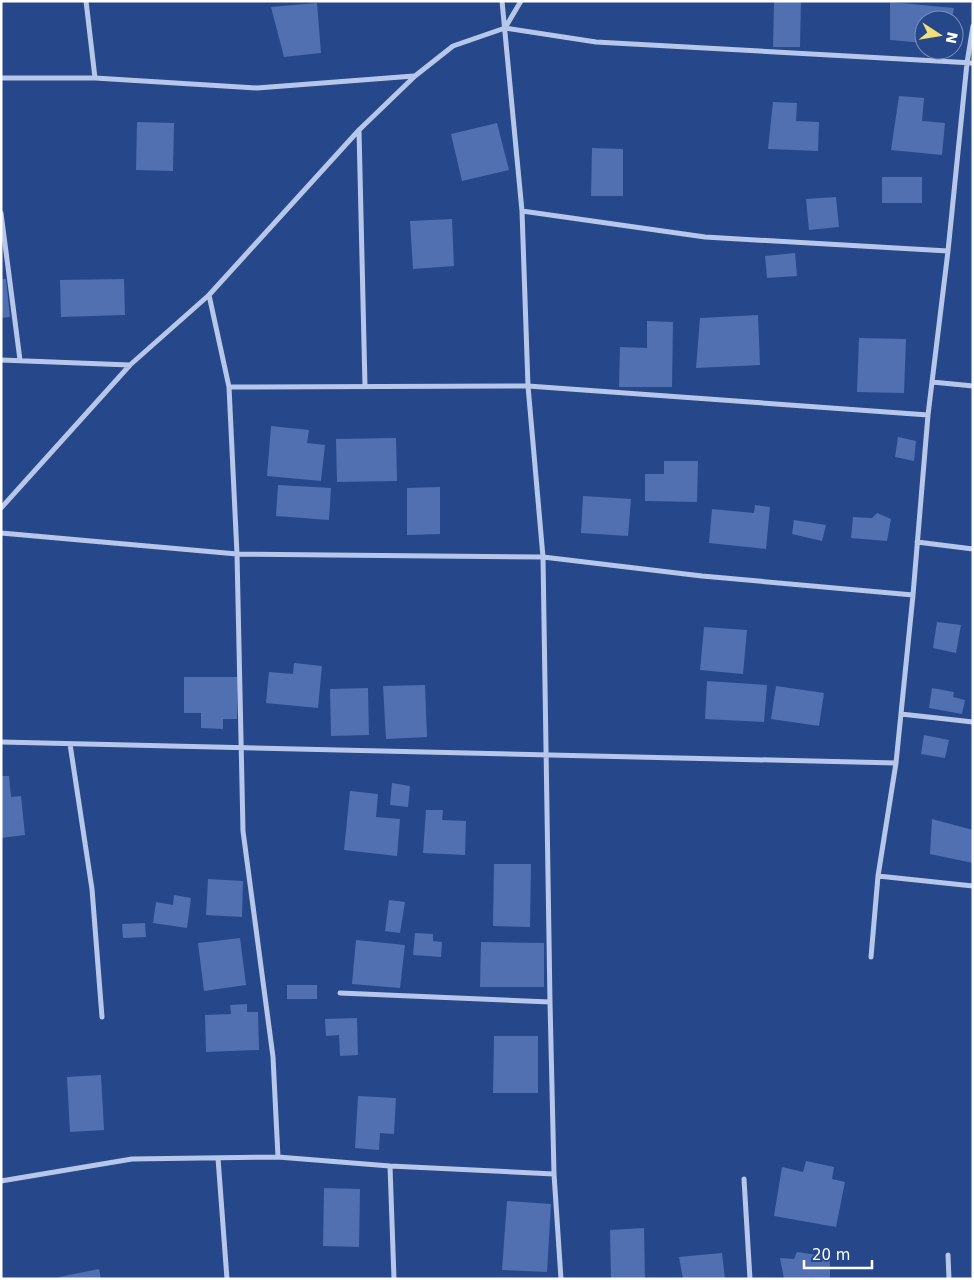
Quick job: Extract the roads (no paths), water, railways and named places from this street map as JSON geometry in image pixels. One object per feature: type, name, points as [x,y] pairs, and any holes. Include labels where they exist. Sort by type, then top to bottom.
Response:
[{"type":"street","points":[[86,1],[95,78]]},
{"type":"street","points":[[502,1],[522,210],[528,386],[543,558],[554,1174],[561,1279]]},
{"type":"street","points":[[504,28],[521,1]]},
{"type":"street","points":[[871,957],[878,876],[896,762],[913,595],[928,415],[973,26]]},
{"type":"street","points":[[1,508],[130,365],[209,295],[359,130],[415,76],[453,46],[504,28],[596,42],[970,63]]},
{"type":"street","points":[[1,78],[95,78],[257,88],[415,76]]},
{"type":"street","points":[[359,130],[365,386]]},
{"type":"street","points":[[522,210],[706,237],[948,250]]},
{"type":"street","points":[[1,213],[20,360]]},
{"type":"street","points":[[209,295],[229,387],[237,554],[242,831],[273,1057],[278,1156]]},
{"type":"street","points":[[1,360],[130,365]]},
{"type":"street","points":[[932,382],[973,386]]},
{"type":"street","points":[[229,387],[528,386],[928,415]]},
{"type":"street","points":[[1,533],[237,554],[543,558],[702,576],[913,595]]},
{"type":"street","points":[[917,542],[973,549]]},
{"type":"street","points":[[901,714],[973,722]]},
{"type":"street","points":[[1,742],[896,762]]},
{"type":"street","points":[[70,744],[92,888],[102,1017]]},
{"type":"street","points":[[878,876],[973,886]]},
{"type":"street","points":[[340,993],[550,1002]]},
{"type":"street","points":[[1,1181],[132,1159],[278,1156],[390,1166],[554,1174]]},
{"type":"street","points":[[218,1158],[227,1279]]},
{"type":"street","points":[[390,1166],[394,1279]]},
{"type":"street","points":[[744,1179],[750,1279]]},
{"type":"street","points":[[948,1255],[950,1279]]}]
